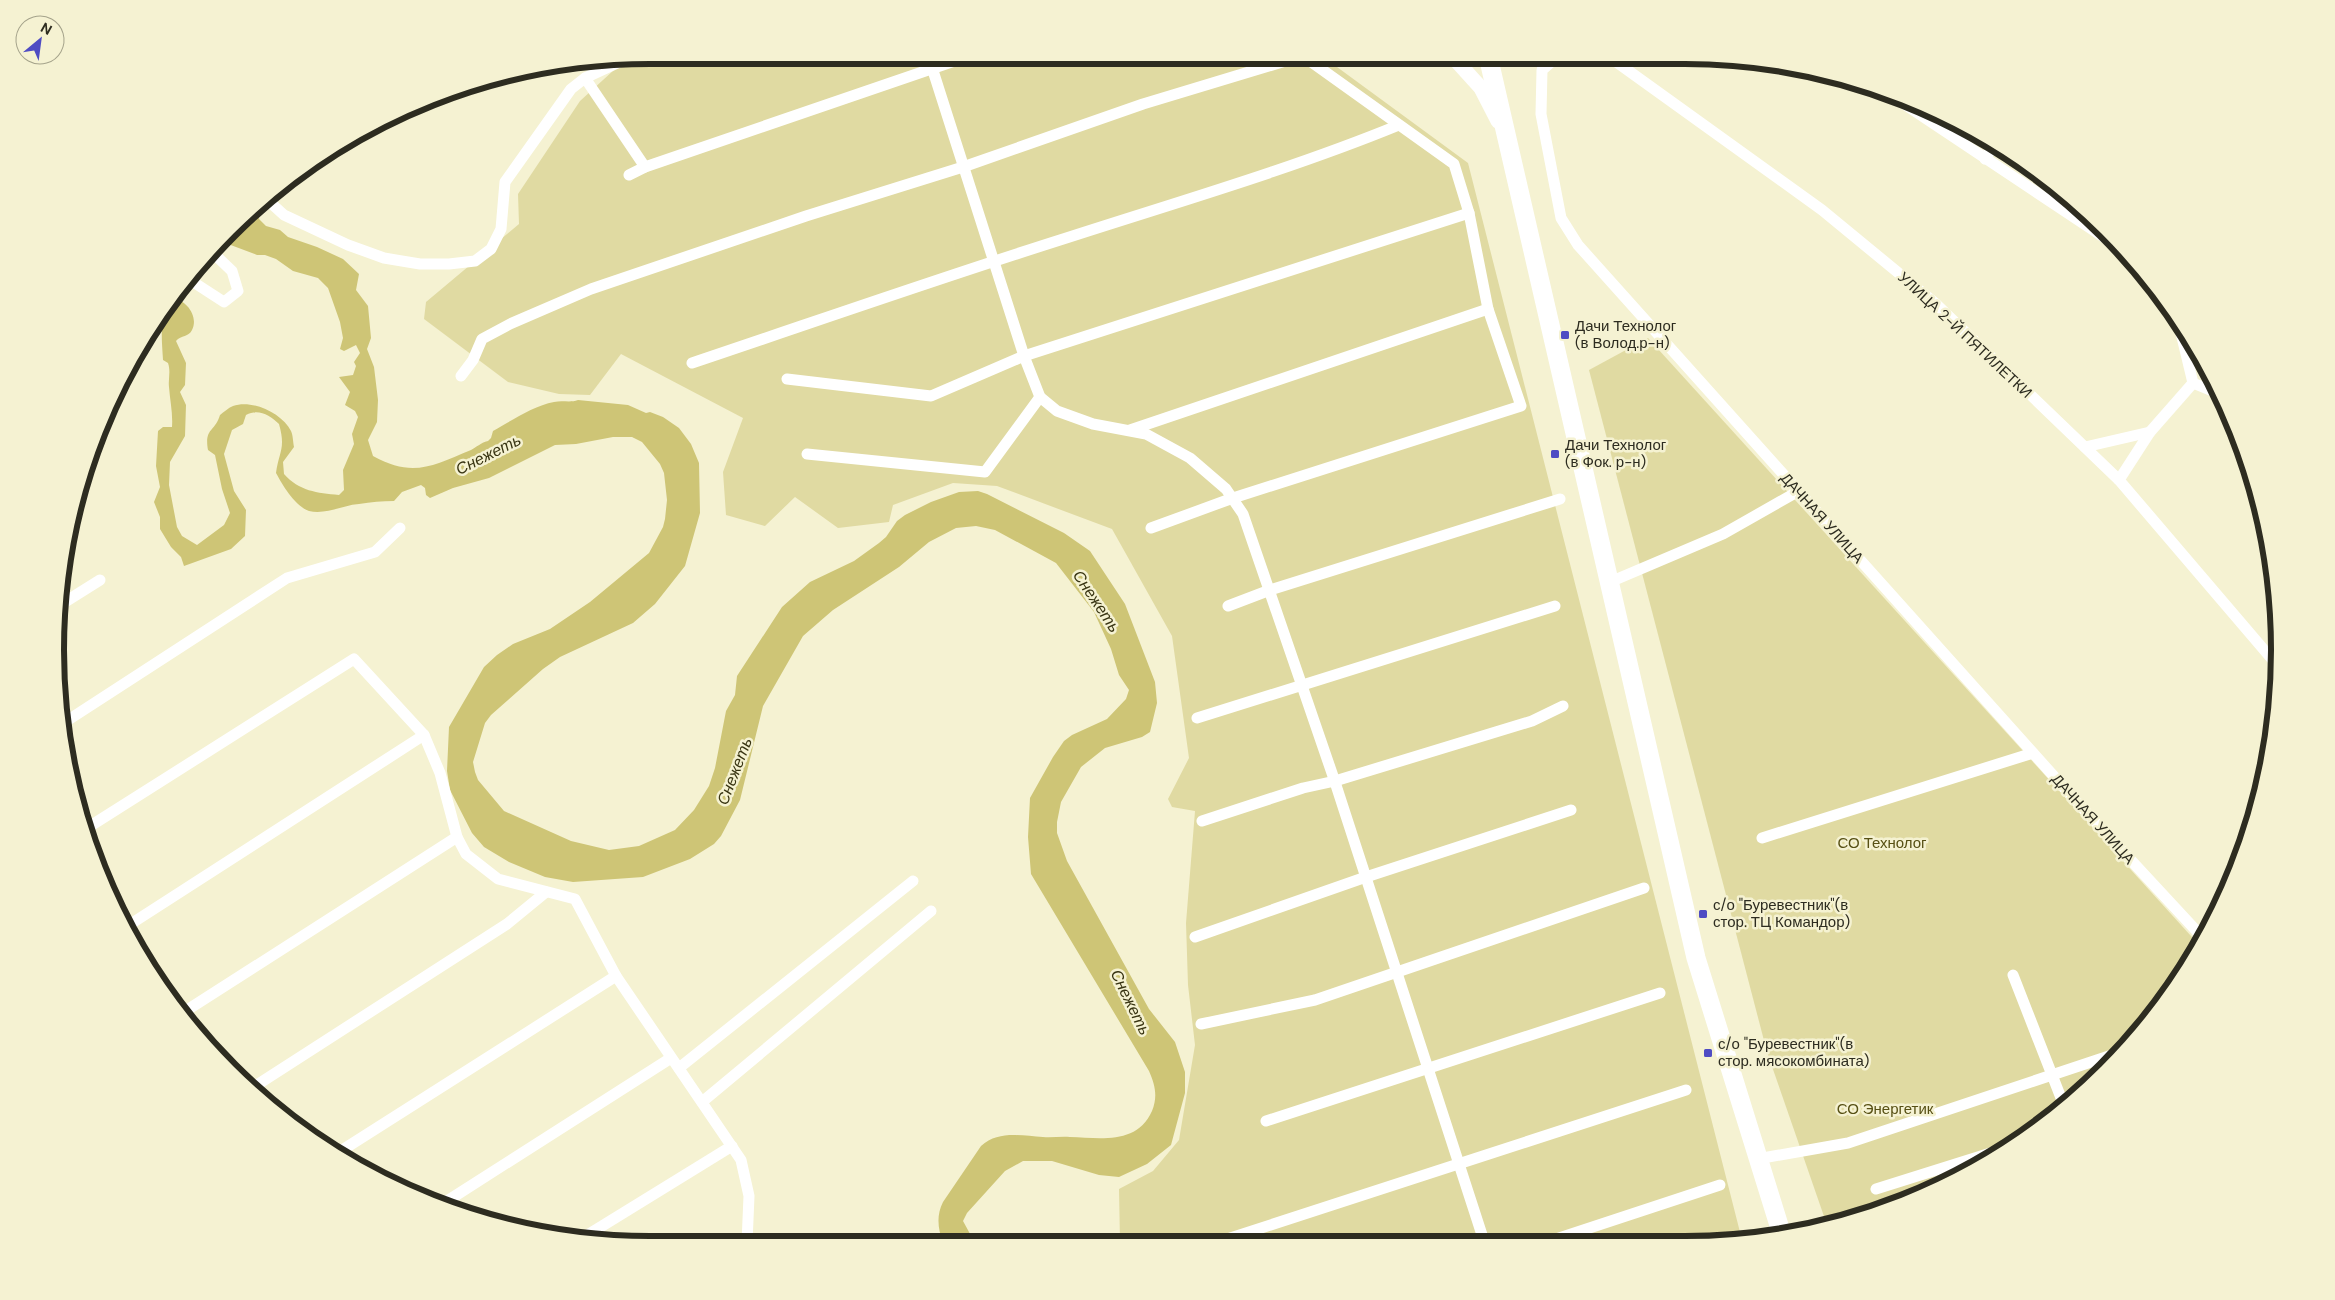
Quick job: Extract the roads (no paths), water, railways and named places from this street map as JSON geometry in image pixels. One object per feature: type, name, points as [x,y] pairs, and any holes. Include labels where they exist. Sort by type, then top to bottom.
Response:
[{"type":"main road","points":[[1492,64],[1696,958],[1779,1228]]},
{"type":"street","points":[[931,64],[1024,356],[1040,397],[1057,411],[1093,424],[1146,434],[1190,458],[1226,489],[1244,514],[1335,781],[1482,1236]]},
{"type":"street","points":[[629,175],[645,167],[944,64]]},
{"type":"street","points":[[461,376],[473,360],[482,338],[591,289],[806,216],[963,167],[1143,104],[1276,64]]},
{"type":"street","points":[[1151,528],[1233,498],[1521,406],[1488,308],[1469,213],[1454,164],[1314,64]]},
{"type":"street","points":[[1459,64],[1481,88],[1497,119],[1513,162]]},
{"type":"street","name":"ДАЧНАЯ УЛИЦА","points":[[1549,64],[1542,70],[1541,114],[1561,218],[1578,245],[1698,377],[1797,492],[2198,933]]},
{"type":"street","name":"УЛИЦА 2-Й ПЯТИЛЕТКИ","points":[[1619,64],[1822,210],[1935,303],[2119,480],[2271,658]]},
{"type":"street","points":[[271,202],[284,215],[384,258],[420,264],[449,264],[474,261],[491,249],[501,229],[505,182],[572,89],[585,78],[613,65]]},
{"type":"street","points":[[585,78],[645,167]]},
{"type":"street","points":[[1911,109],[1985,159],[2086,222]]},
{"type":"street","points":[[692,363],[993,261],[1264,174],[1351,144],[1400,124]]},
{"type":"street","points":[[1985,159],[1991,150]]},
{"type":"street","points":[[787,379],[931,396],[1024,356],[1469,213]]},
{"type":"street","points":[[194,282],[224,302],[238,291],[232,271],[216,256]]},
{"type":"street","points":[[1129,431],[1488,308]]},
{"type":"street","points":[[2185,344],[2193,383]]},
{"type":"street","points":[[2193,383],[2211,390]]},
{"type":"street","points":[[2119,480],[2150,432],[2193,383]]},
{"type":"street","points":[[807,454],[985,472],[1040,397]]},
{"type":"street","points":[[2085,447],[2150,432]]},
{"type":"street","points":[[1610,582],[1723,534],[1797,492]]},
{"type":"street","points":[[1228,606],[1270,590],[1560,499]]},
{"type":"street","points":[[68,720],[287,578],[376,552],[400,528]]},
{"type":"street","points":[[66,602],[100,580]]},
{"type":"street","points":[[1197,718],[1555,606]]},
{"type":"street","points":[[91,825],[354,659],[424,734],[440,773],[456,837],[466,854],[498,879],[575,899],[616,976],[741,1160],[749,1196],[747,1236]]},
{"type":"street","points":[[1202,821],[1303,788],[1335,781],[1532,721],[1564,706]]},
{"type":"street","points":[[132,923],[424,734]]},
{"type":"street","points":[[1762,838],[2033,753]]},
{"type":"street","points":[[1195,937],[1366,877],[1571,810]]},
{"type":"street","points":[[187,1010],[456,837]]},
{"type":"street","points":[[679,1068],[913,881]]},
{"type":"street","points":[[1201,1024],[1315,1000],[1644,888]]},
{"type":"street","points":[[257,1085],[507,924],[546,892]]},
{"type":"street","points":[[702,1102],[931,911]]},
{"type":"street","points":[[2013,975],[2062,1099]]},
{"type":"street","points":[[343,1149],[616,976]]},
{"type":"street","points":[[1266,1120],[1660,992]]},
{"type":"street","points":[[1757,1159],[1848,1143],[2108,1057]]},
{"type":"street","points":[[449,1200],[671,1058]]},
{"type":"street","points":[[1236,1236],[1686,1090]]},
{"type":"street","points":[[591,1233],[732,1146]]},
{"type":"street","points":[[1876,1189],[1981,1156]]},
{"type":"street","points":[[1565,1236],[1720,1185]]},
{"type":"water","name":"Снежеть","points":[[260,212],[259,219],[266,226],[280,230],[288,237],[343,259],[359,274],[356,290],[368,306],[371,338],[367,349],[374,367],[378,400],[377,422],[368,440],[373,456],[387,463],[411,468],[445,461],[488,441],[493,431],[530,410],[560,401],[578,400],[628,405],[646,413],[650,412],[663,417],[679,428],[691,444],[699,463],[700,513],[685,566],[655,604],[633,623],[560,657],[543,669],[491,715],[485,723],[473,762],[478,780],[504,811],[571,841],[609,850],[639,846],[675,830],[694,810],[709,786],[715,768],[726,711],[735,695],[737,676],[782,607],[810,582],[854,561],[879,543],[886,537],[897,521],[905,515],[931,502],[959,492],[978,491],[1064,533],[1090,551],[1125,604],[1155,682],[1157,703],[1150,732],[1142,737],[1105,748],[1081,767],[1061,802],[1057,833],[1067,861],[1149,1009],[1175,1042],[1185,1072],[1185,1093],[1171,1145],[1147,1164],[1119,1177],[1099,1175],[1052,1161],[1023,1161],[1005,1171],[967,1213],[963,1221],[971,1236],[941,1236],[938,1222],[943,1202],[981,1146],[988,1141],[1010,1135],[1117,1137],[1137,1130],[1152,1111],[1155,1100],[1154,1086],[1149,1071],[1031,874],[1028,837],[1030,798],[1064,741],[1072,735],[1107,719],[1126,699],[1129,690],[1119,675],[1111,649],[1094,612],[1056,563],[995,530],[976,526],[956,528],[929,542],[899,567],[833,610],[803,636],[763,706],[740,800],[721,836],[714,844],[690,859],[643,877],[573,882],[545,877],[509,862],[484,847],[472,833],[450,790],[447,771],[449,727],[484,667],[497,655],[513,644],[550,629],[590,602],[649,553],[663,527],[665,519],[667,500],[664,473],[660,464],[642,442],[632,437],[613,437],[576,444],[555,445],[489,478],[453,488],[430,498],[426,495],[425,488],[421,485],[402,492],[394,501],[353,505],[315,512],[309,511],[294,500],[276,473],[282,445],[279,424],[272,418],[259,412],[250,413],[246,415],[243,424],[232,430],[224,454],[234,491],[246,510],[245,536],[231,549],[184,566],[181,557],[171,547],[160,529],[160,517],[154,502],[160,487],[156,466],[158,431],[163,427],[172,427],[169,369],[168,363],[163,360],[162,325],[180,300],[187,305],[194,319],[191,332],[176,341],[186,363],[185,385],[180,392],[186,405],[185,436],[170,462],[169,485],[177,527],[182,536],[197,545],[224,525],[230,513],[222,489],[215,455],[208,450],[207,438],[220,415],[231,407],[241,404],[249,404],[266,409],[287,424],[292,433],[294,447],[283,462],[284,474],[290,480],[302,488],[323,493],[339,495],[344,490],[343,470],[354,444],[352,434],[358,417],[355,411],[345,405],[350,392],[339,377],[353,375],[356,366],[354,362],[360,353],[356,345],[344,351],[340,349],[343,338],[340,322],[328,288],[318,278],[293,271],[276,259],[265,255],[257,255],[227,244]]},
{"type":"place","name":"Дачи Технолог (в Волод.р-н)","points":[[1565,335]]},
{"type":"place","name":"Дачи Технолог (в Фок. р-н)","points":[[1555,454]]},
{"type":"place","name":"с/о \"Буревестник\"(в стор. ТЦ Командор)","points":[[1703,914]]},
{"type":"place","name":"с/о \"Буревестник\"(в стор. мясокомбината)","points":[[1708,1053]]},
{"type":"park label","name":"СО Технолог","points":[[1882,843]]},
{"type":"park label","name":"СО Энергетик","points":[[1885,1109]]}]
